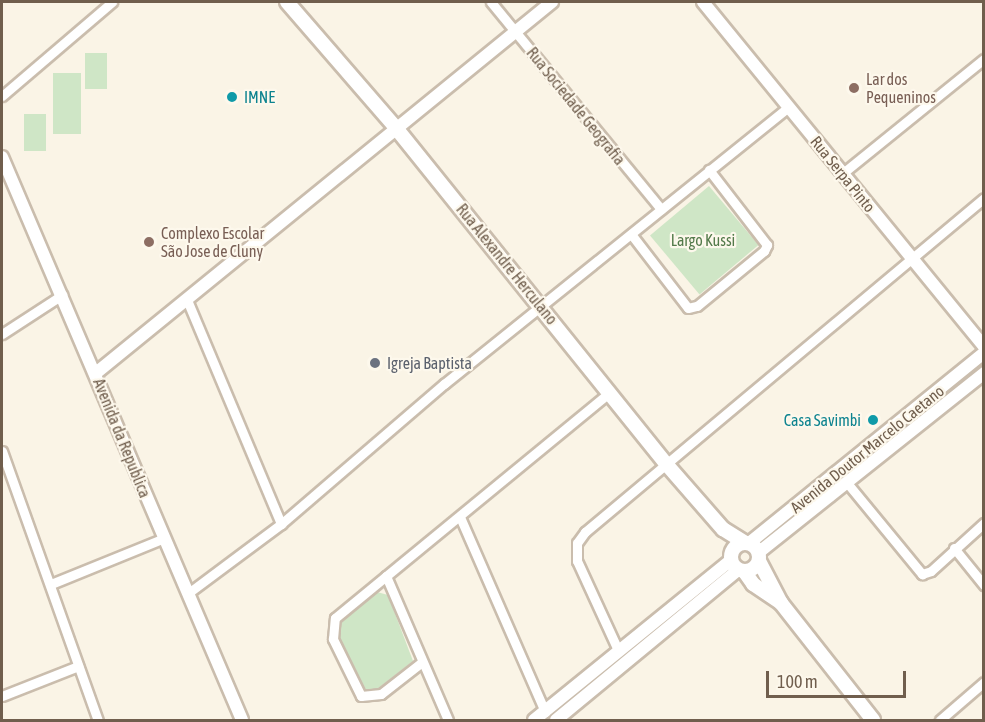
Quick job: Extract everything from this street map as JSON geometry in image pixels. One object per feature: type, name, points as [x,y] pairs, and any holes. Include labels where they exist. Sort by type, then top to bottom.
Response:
[{"type":"main road","name":"Rua Alexandre Herculano","points":[[287,2],[396,128],[541,305],[668,466],[723,529],[752,550]]},
{"type":"main road","name":"Rua Alexandre Herculano","points":[[723,529],[736,564]]},
{"type":"main road","name":"Avenida Doutor Marcelo Caetano","points":[[735,547],[752,550],[753,569],[736,564],[735,547]]},
{"type":"main road","points":[[752,550],[781,603],[873,720]]},
{"type":"main road","points":[[736,564],[753,584],[781,603]]},
{"type":"street","points":[[2,96],[112,2]]},
{"type":"street","name":"Rua Sociedade Geografia","points":[[491,2],[661,209]]},
{"type":"street","points":[[96,373],[552,2]]},
{"type":"street","name":"Rua Serpa Pinto","points":[[703,2],[984,346]]},
{"type":"street","points":[[843,174],[984,59]]},
{"type":"street","points":[[187,594],[281,524],[541,305],[788,107]]},
{"type":"street","name":"Avenida da Republica","points":[[2,156],[96,373],[162,539],[242,720]]},
{"type":"street","points":[[632,234],[685,305],[693,308],[764,251],[767,244],[709,170]]},
{"type":"street","points":[[618,650],[577,561],[577,543],[585,532],[668,466],[911,257],[984,198]]},
{"type":"street","points":[[2,334],[62,295]]},
{"type":"street","points":[[187,300],[281,524]]},
{"type":"street","name":"Avenida Doutor Marcelo Caetano","points":[[752,550],[984,353]]},
{"type":"street","name":"Avenida Doutor Marcelo Caetano","points":[[752,550],[848,484],[984,373]]},
{"type":"street","points":[[422,662],[381,694],[367,698],[357,690],[333,639],[335,618],[610,392]]},
{"type":"street","points":[[2,451],[99,720]]},
{"type":"street","points":[[848,484],[915,570],[922,574],[931,571],[984,523]]},
{"type":"street","points":[[460,517],[545,711]]},
{"type":"street","points":[[51,584],[162,539]]},
{"type":"street","points":[[954,548],[984,585]]},
{"type":"street","name":"Avenida Doutor Marcelo Caetano","points":[[534,720],[618,650],[736,564]]},
{"type":"street","name":"Avenida Doutor Marcelo Caetano","points":[[556,720],[736,564]]},
{"type":"street","points":[[386,576],[448,720]]},
{"type":"street","points":[[2,696],[78,666]]},
{"type":"street","points":[[940,720],[984,682]]},
{"type":"green space","points":[[85,53],[107,53],[107,89],[85,89]]},
{"type":"green space","points":[[53,73],[81,73],[81,134],[53,134]]},
{"type":"green space","points":[[24,114],[46,114],[46,151],[24,151]]},
{"type":"green space","name":"Largo Kussi","points":[[709,186],[758,245],[700,294],[650,235]]},
{"type":"green space","points":[[377,592],[388,595],[413,661],[376,690],[366,690],[335,631],[336,623]]},
{"type":"place","name":"Lar dos Pequeninos","points":[[854,88]]},
{"type":"place","name":"IMNE","points":[[232,97]]},
{"type":"place","name":"Complexo Escolar São Jose de Cluny","points":[[149,242]]},
{"type":"place","name":"Igreja Baptista","points":[[375,363]]},
{"type":"place","name":"Casa Savimbi","points":[[873,420]]}]
